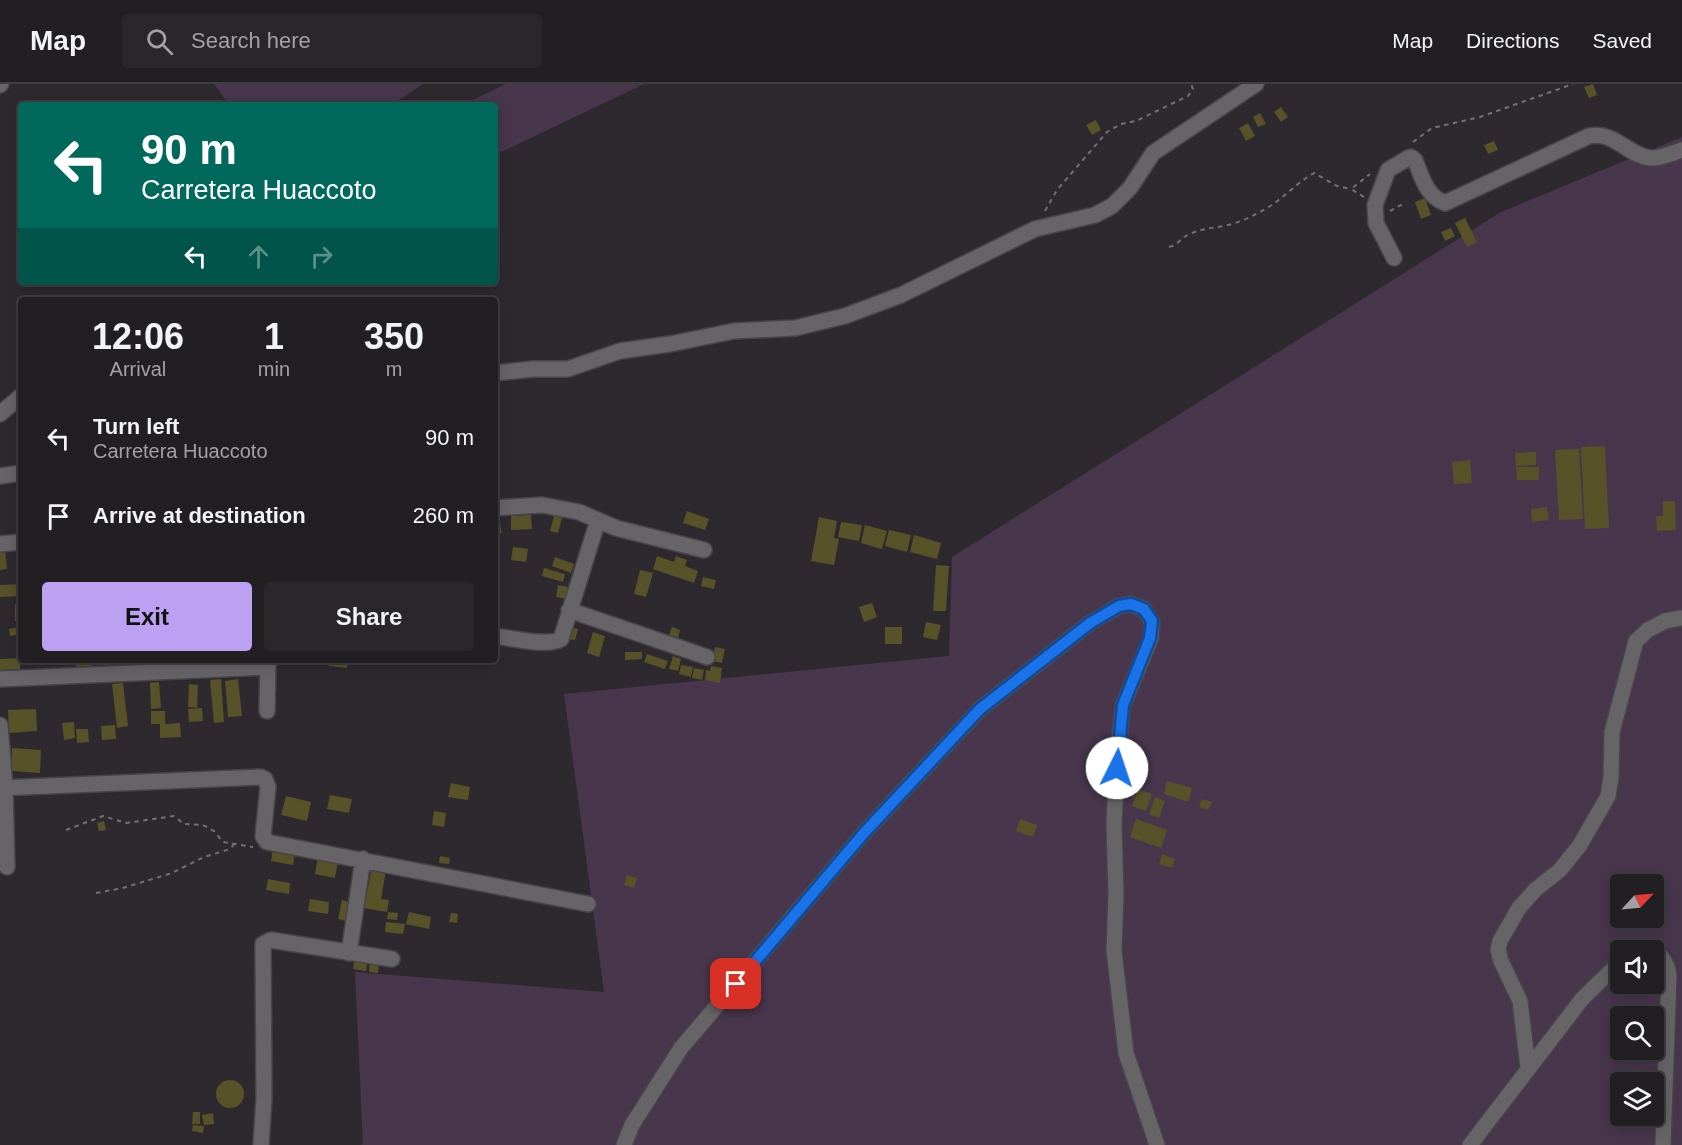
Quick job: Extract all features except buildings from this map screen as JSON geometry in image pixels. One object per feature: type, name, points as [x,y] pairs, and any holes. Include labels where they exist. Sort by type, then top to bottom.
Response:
[{"type":"street","points":[[498,374],[533,369],[568,369],[620,351],[734,331],[795,328],[846,316],[901,295],[1035,229],[1095,215],[1112,206],[1130,188],[1153,153],[1256,84]]},
{"type":"street","points":[[1394,258],[1376,223],[1375,205],[1388,170],[1411,157],[1415,160],[1429,193],[1445,203],[1589,136],[1603,135],[1652,158],[1682,150]]},
{"type":"street","points":[[0,414],[18,399]]},
{"type":"street","points":[[0,476],[18,473]]},
{"type":"street","points":[[498,508],[542,505],[579,512],[616,528],[704,550]]},
{"type":"street","points":[[498,636],[556,642],[561,639],[598,520]]},
{"type":"street","points":[[0,544],[18,542]]},
{"type":"street","points":[[624,1145],[632,1125],[681,1048],[864,833],[980,709],[1090,623],[1119,606],[1131,604],[1144,609],[1152,621],[1150,638],[1123,705],[1114,823],[1116,895],[1114,951],[1126,1053],[1156,1145]]},
{"type":"street","points":[[569,610],[707,657]]},
{"type":"street","points":[[1528,1068],[1520,1001],[1501,961],[1498,950],[1500,941],[1519,908],[1535,890],[1560,870],[1580,845],[1608,796],[1611,777],[1612,732],[1636,641],[1648,630],[1665,621],[1682,618]]},
{"type":"street","points":[[0,679],[268,664],[267,711]]},
{"type":"street","points":[[0,725],[7,867]]},
{"type":"street","points":[[3,788],[261,777],[265,779],[268,787],[263,836],[265,841],[588,904]]},
{"type":"street","points":[[349,954],[363,859]]},
{"type":"street","points":[[261,1145],[264,1098],[264,944],[271,940],[392,959]]},
{"type":"street","points":[[1663,1145],[1669,975],[1664,959]]},
{"type":"street","points":[[1470,1145],[1582,999],[1610,972]]},
{"type":"path","points":[[1035,229],[1057,190],[1107,132],[1188,96],[1193,89],[1191,84]]},
{"type":"path","points":[[1413,142],[1432,128],[1480,117],[1573,84]]},
{"type":"path","points":[[1351,189],[1377,169]]},
{"type":"path","points":[[1168,247],[1177,244],[1189,233],[1211,226],[1228,225],[1257,214],[1279,202],[1297,183],[1314,173],[1337,186],[1351,189],[1375,205],[1389,211],[1403,204]]},
{"type":"path","points":[[66,830],[103,816],[126,824],[174,816],[184,824],[203,825],[214,831],[223,842],[234,845],[264,847],[270,842]]},
{"type":"path","points":[[96,893],[123,888],[172,873],[234,845]]},
{"type":"shaded area","points":[[214,84],[423,84],[396,102],[227,102]]},
{"type":"shaded area","points":[[506,84],[644,84],[498,154],[498,102],[468,102]]},
{"type":"shaded area","points":[[1682,137],[1682,1145],[360,1145],[363,1144],[355,972],[604,992],[564,694],[949,656],[952,557],[1501,212]]},
{"type":"route","points":[[736,984],[864,833],[980,709],[1090,623],[1119,606],[1131,604],[1144,609],[1152,621],[1150,638],[1123,705],[1117,768]]}]
